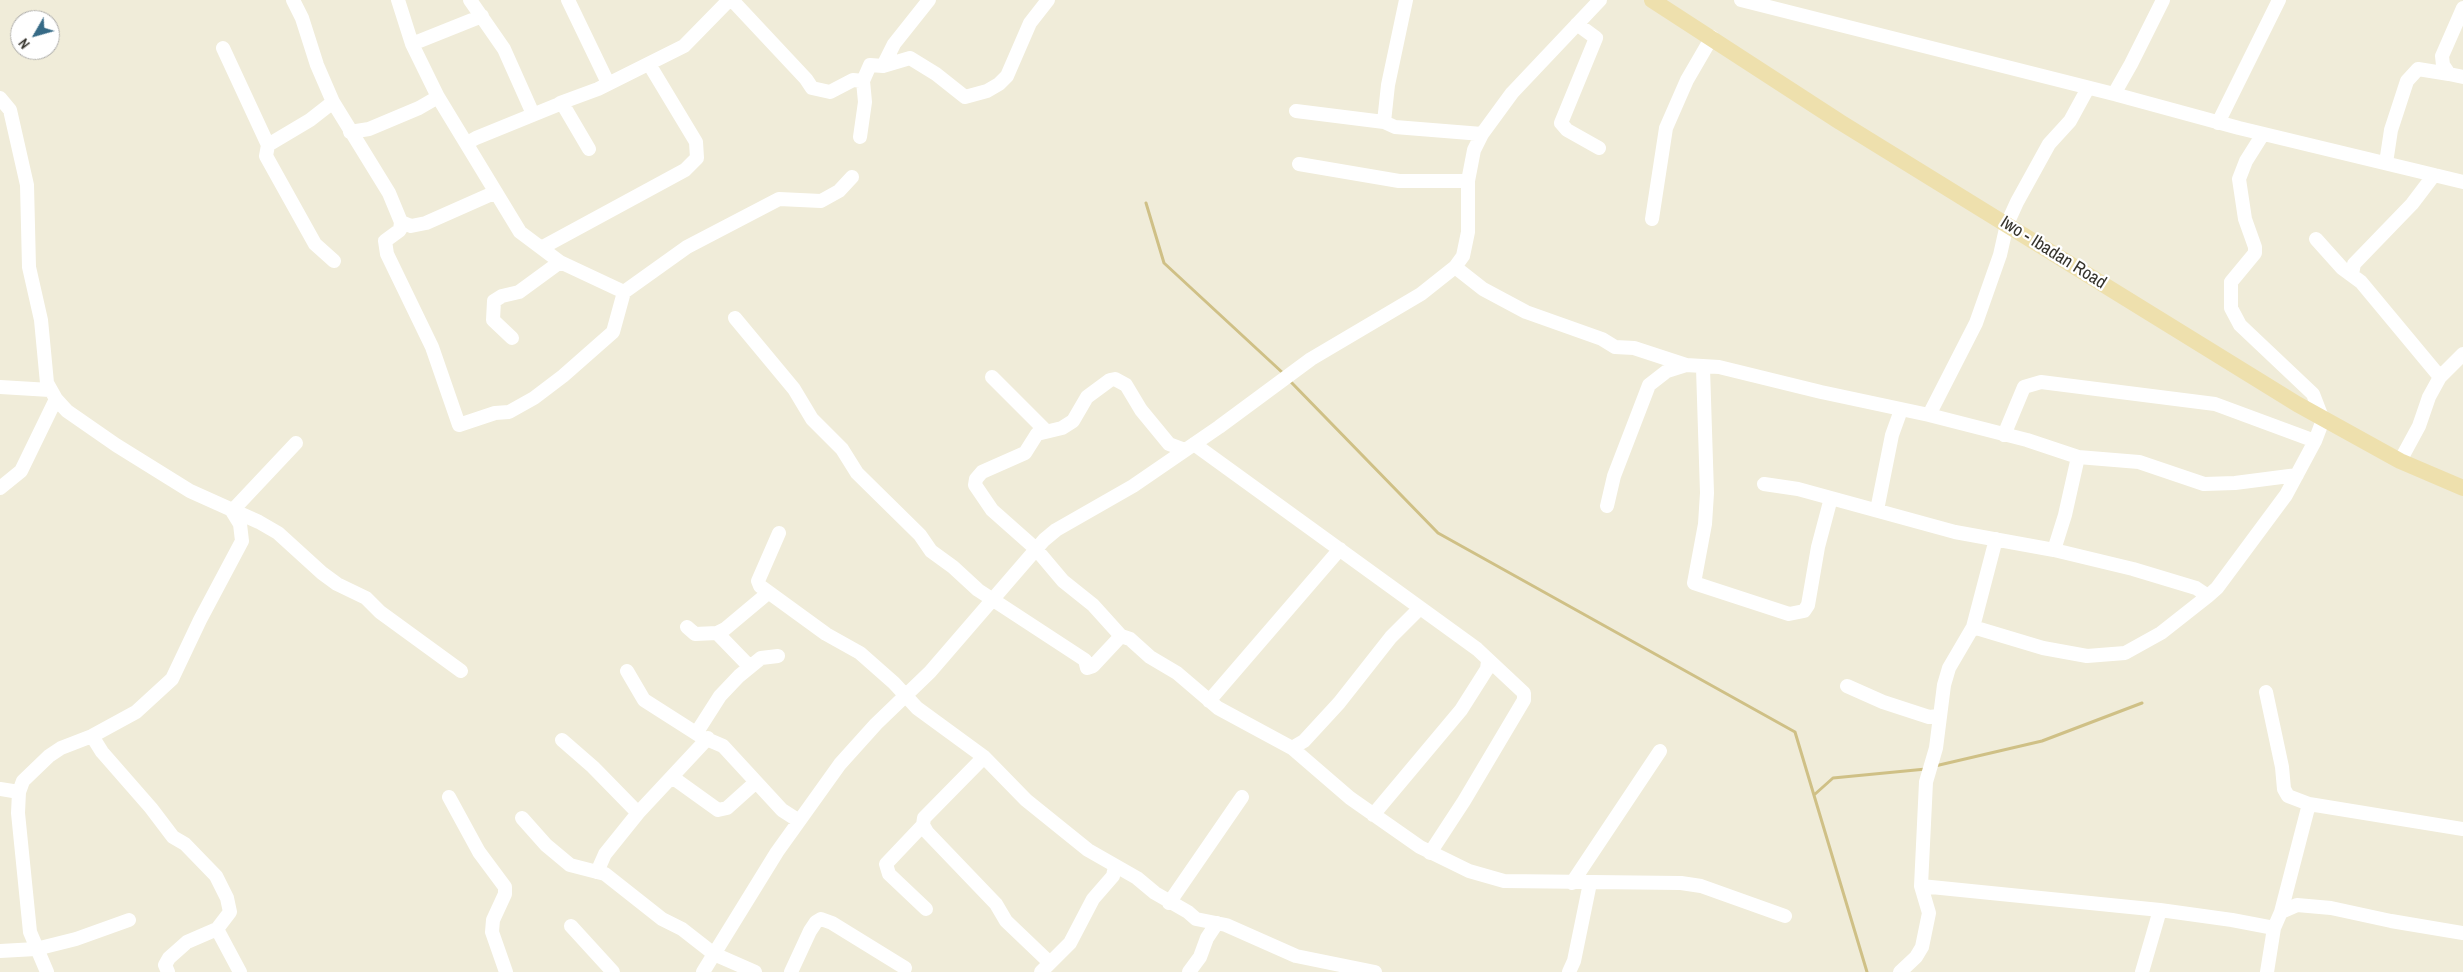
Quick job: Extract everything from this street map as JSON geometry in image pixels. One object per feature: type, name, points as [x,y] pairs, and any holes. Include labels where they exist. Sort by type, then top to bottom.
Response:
[{"type":"main road","name":"Iwo - Ibadan Road","points":[[1652,0],[1712,37],[1840,122],[2323,420],[2400,461],[2463,488]]},
{"type":"street","points":[[293,0],[302,18],[317,65],[333,102],[389,193],[401,222],[400,230],[385,241],[387,254],[432,347],[459,425],[495,413],[509,412],[534,398],[563,376],[614,332],[624,292],[687,247],[779,199],[821,200],[839,191],[852,178]]},
{"type":"street","points":[[398,0],[412,44],[438,97],[520,232],[543,247],[560,262],[624,292]]},
{"type":"street","points":[[470,0],[504,49],[533,114]]},
{"type":"street","points":[[568,0],[608,84]]},
{"type":"street","points":[[467,143],[608,84],[684,46],[730,0],[806,79],[812,88],[830,92],[853,80],[863,81]]},
{"type":"street","points":[[883,66],[894,44],[929,0]]},
{"type":"street","points":[[860,137],[865,102],[863,81],[870,65],[883,66],[910,58],[936,74],[965,96],[987,91],[999,84],[1007,76],[1030,23],[1048,0]]},
{"type":"street","points":[[1384,122],[1396,37],[1406,0]]},
{"type":"street","points":[[704,972],[777,852],[857,744],[930,672],[994,601],[1036,549],[1056,530],[1133,486],[1311,359],[1420,294],[1455,267],[1463,256],[1468,232],[1468,181],[1474,150],[1482,134],[1512,93],[1600,0]]},
{"type":"street","points":[[1741,0],[2114,94],[2218,123],[2463,182]]},
{"type":"street","points":[[2218,123],[2279,0]]},
{"type":"street","points":[[2114,94],[2159,1]]},
{"type":"street","points":[[2449,74],[2443,64],[2442,56],[2463,8]]},
{"type":"street","points":[[412,44],[482,16]]},
{"type":"street","points":[[1577,24],[1596,38],[1561,123],[1568,130],[1599,148]]},
{"type":"street","points":[[1652,218],[1666,128],[1687,80],[1712,37]]},
{"type":"street","points":[[224,48],[268,145],[266,156],[270,165],[283,184],[315,244],[334,261]]},
{"type":"street","points":[[543,247],[685,170],[697,158],[696,142],[649,64]]},
{"type":"street","points":[[2386,163],[2391,130],[2406,81],[2418,69],[2463,77]]},
{"type":"street","points":[[1929,414],[1976,323],[2000,255],[2006,224],[2049,144],[2070,121],[2088,88]]},
{"type":"street","points":[[350,132],[369,129],[419,108],[438,97]]},
{"type":"street","points":[[0,98],[10,110],[27,185],[29,267],[41,320],[53,395],[21,471],[0,488]]},
{"type":"street","points":[[268,145],[310,120],[333,102]]},
{"type":"street","points":[[560,103],[564,106],[589,149]]},
{"type":"street","points":[[1296,111],[1384,122],[1395,127],[1482,134]]},
{"type":"street","points":[[1973,627],[2043,648],[2087,656],[2125,653],[2161,633],[2217,588],[2286,495],[2315,441],[2323,420],[2313,394],[2240,326],[2231,308],[2231,282],[2255,253],[2255,247],[2245,219],[2239,179],[2246,161],[2263,134]]},
{"type":"street","points":[[1299,164],[1400,181],[1468,181]]},
{"type":"street","points":[[2352,274],[2354,264],[2412,204],[2434,175]]},
{"type":"street","points":[[401,222],[410,226],[426,223],[496,192]]},
{"type":"street","points":[[2316,239],[2342,268],[2352,274],[2399,327],[2440,378]]},
{"type":"street","points":[[512,338],[493,320],[494,301],[502,296],[519,292],[560,262]]},
{"type":"street","points":[[1455,267],[1497,298],[1526,312],[1602,339],[1615,347],[1634,348],[1686,365],[1702,368],[1719,367],[1901,410],[1929,414],[2041,444],[2078,457],[2139,462],[2204,484],[2235,483],[2296,475]]},
{"type":"street","points":[[735,318],[794,389],[812,419],[842,449],[857,473],[920,535],[931,551],[953,567],[978,590],[1085,660],[1087,668],[1093,666],[1121,636]]},
{"type":"street","points":[[2400,461],[2419,426],[2429,397],[2440,378],[2463,354]]},
{"type":"street","points":[[1607,506],[1614,476],[1649,384],[1667,371],[1686,365]]},
{"type":"street","points":[[1702,368],[1707,493],[1705,524],[1694,583],[1789,614],[1804,611],[1808,605],[1818,547],[1831,498]]},
{"type":"street","points":[[992,377],[1045,430]]},
{"type":"street","points":[[1430,853],[1464,801],[1524,700],[1524,693],[1477,649],[1378,579],[1367,568],[1190,447],[1170,444],[1141,410],[1126,385],[1115,379],[1086,397],[1073,421],[1062,428],[1045,430],[1037,434],[1025,453],[1007,459],[982,472],[976,479],[975,484],[992,510],[1036,549],[1063,580],[1093,605],[1121,636],[1130,639],[1150,657],[1177,673],[1209,701],[1292,748],[1373,815],[1430,853],[1469,871],[1504,881],[1572,883],[1648,881],[1701,886],[1785,916]]},
{"type":"street","points":[[2004,435],[2024,388],[2041,382],[2215,404],[2315,441]]},
{"type":"street","points":[[0,387],[53,395],[67,411],[190,491],[259,522],[278,533],[330,578],[366,598],[380,612],[462,671]]},
{"type":"street","points":[[1877,510],[1892,436],[1901,410]]},
{"type":"street","points":[[232,511],[296,443]]},
{"type":"street","points":[[2054,550],[2065,515],[2078,457]]},
{"type":"street","points":[[1764,484],[1831,498],[1955,532],[2054,550],[2133,569],[2196,588],[2208,596]]},
{"type":"street","points":[[47,972],[30,932],[18,813],[19,792],[23,781],[49,756],[61,748],[92,736],[136,712],[172,679],[200,620],[242,542],[240,524],[232,511]]},
{"type":"street","points":[[779,533],[758,581],[768,593],[792,608],[826,634],[860,653],[894,682],[917,708],[984,757],[1026,800],[1088,850],[1137,878],[1169,903],[1188,912],[1196,919],[1217,923],[1296,956],[1374,972]]},
{"type":"street","points":[[1900,972],[1916,956],[1925,935],[1929,913],[1921,886],[1926,782],[1936,748],[1938,716],[1949,668],[1973,627],[1996,539]]},
{"type":"street","points":[[1209,701],[1340,549]]},
{"type":"street","points":[[687,627],[695,634],[717,633],[725,630],[768,593]]},
{"type":"street","points":[[1292,748],[1304,741],[1339,703],[1391,637],[1420,608]]},
{"type":"street","points":[[717,633],[750,667]]},
{"type":"street","points":[[597,872],[606,854],[638,813],[672,777],[702,735],[720,696],[761,658],[778,656]]},
{"type":"street","points":[[1373,815],[1461,710],[1487,669],[1488,661]]},
{"type":"street","points":[[627,671],[644,700],[723,746],[782,810],[799,821]]},
{"type":"street","points":[[1847,686],[1883,702],[1929,717],[1938,716]]},
{"type":"street","points":[[2266,692],[2282,767],[2284,789],[2288,796],[2309,804],[2463,829]]},
{"type":"street","points":[[92,736],[102,752],[151,808],[173,837],[185,844],[216,876],[227,898],[230,912],[217,929],[187,942],[165,965],[168,972]]},
{"type":"street","points":[[562,740],[593,767],[638,813]]},
{"type":"street","points":[[1572,883],[1660,751]]},
{"type":"street","points":[[926,909],[889,874],[886,864],[923,825],[924,818],[984,757]]},
{"type":"street","points":[[672,777],[718,810],[727,808],[756,782]]},
{"type":"street","points":[[0,789],[19,792]]},
{"type":"street","points":[[449,797],[478,852],[505,887],[505,894],[493,920],[492,932],[506,972]]},
{"type":"street","points":[[1169,903],[1242,797]]},
{"type":"street","points":[[2267,972],[2274,928],[2309,804]]},
{"type":"street","points":[[522,818],[546,845],[570,865],[605,874],[662,919],[682,929],[714,954],[755,972]]},
{"type":"street","points":[[923,825],[996,904],[1006,922],[1046,968],[1070,943],[1094,899],[1113,876],[1115,866]]},
{"type":"street","points":[[1569,972],[1574,961],[1590,883]]},
{"type":"street","points":[[1921,886],[2160,910],[2274,928]]},
{"type":"street","points":[[2280,912],[2297,905],[2331,908],[2391,921],[2463,933]]},
{"type":"street","points":[[2142,972],[2160,910]]},
{"type":"street","points":[[791,972],[810,931],[821,919],[832,923],[905,968]]},
{"type":"street","points":[[0,951],[36,949],[76,939],[129,920]]},
{"type":"street","points":[[1189,972],[1200,957],[1207,938],[1217,923]]},
{"type":"street","points":[[571,926],[613,972]]},
{"type":"street","points":[[217,929],[240,972]]},
{"type":"waterway","points":[[1146,203],[1164,263],[1284,374]]},
{"type":"waterway","points":[[1290,381],[1438,533],[1795,732],[1867,972]]},
{"type":"waterway","points":[[1935,766],[2042,741],[2142,703]]},
{"type":"waterway","points":[[1814,795],[1833,778],[1926,769]]}]
